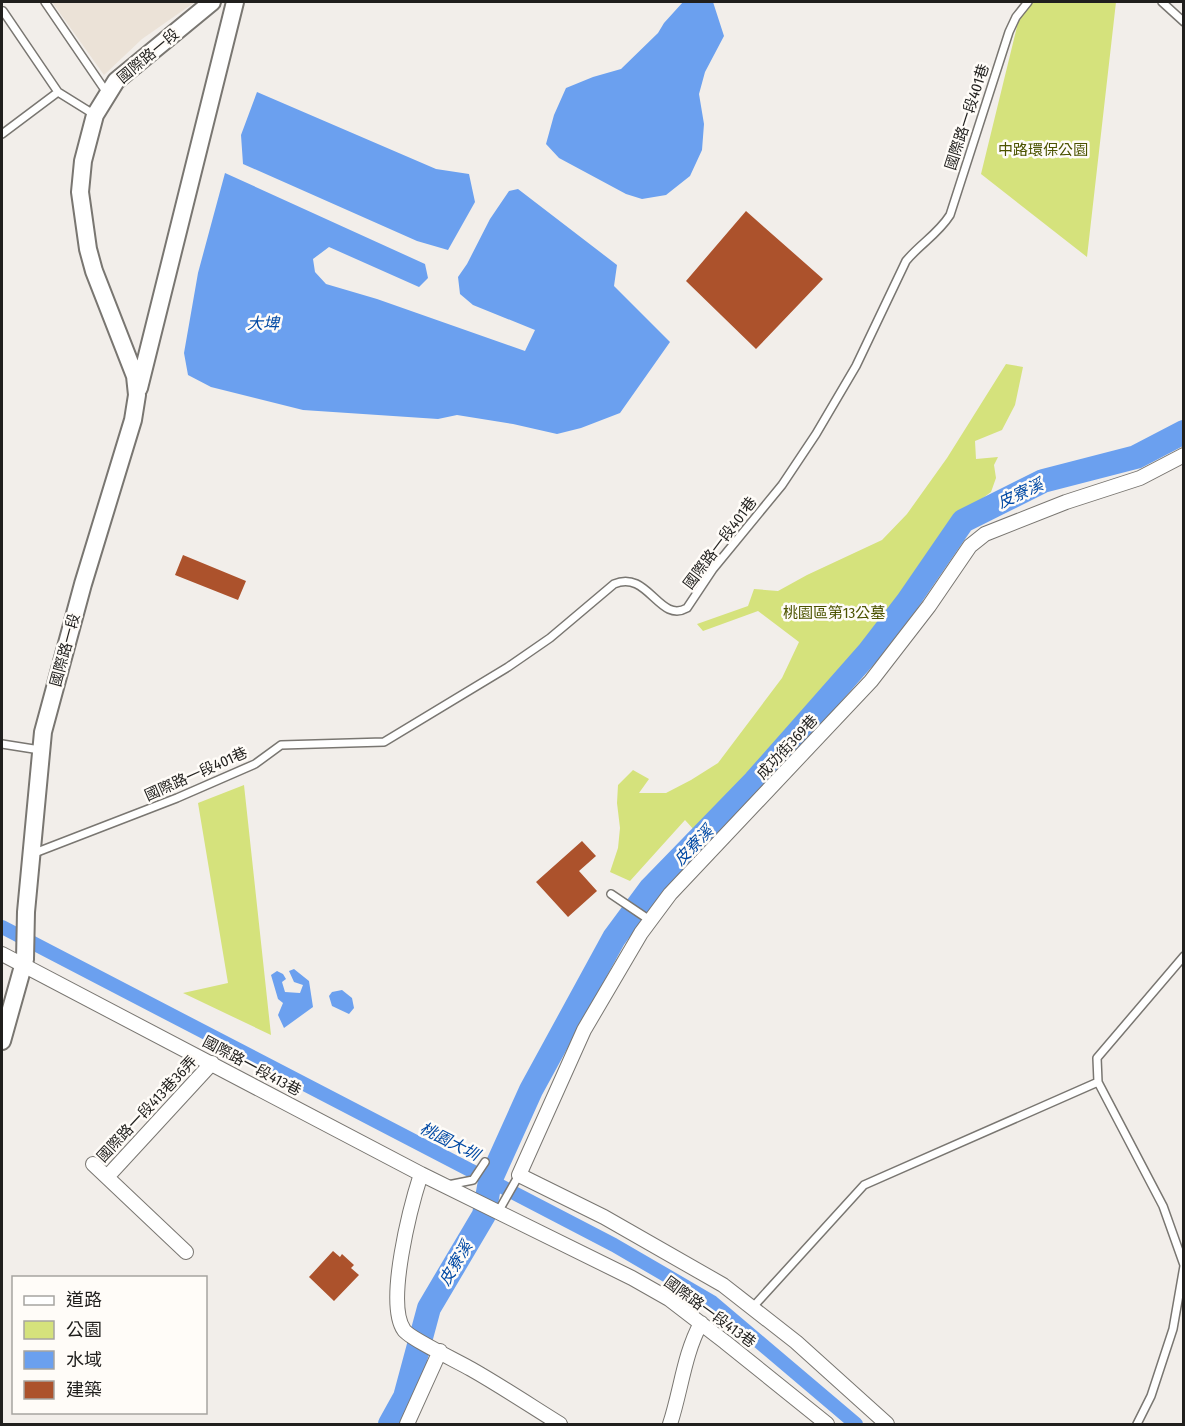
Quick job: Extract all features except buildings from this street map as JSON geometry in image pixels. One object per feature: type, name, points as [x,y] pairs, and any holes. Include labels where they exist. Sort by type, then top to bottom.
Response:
[{"type":"street","name":"國際路一段","points":[[137,395],[135,376],[94,271],[83,229],[80,178],[95,115],[116,81],[212,2]]},
{"type":"street","name":"國際路一段","points":[[25,963],[26,912],[43,732],[132,420],[235,2]]},
{"type":"street","name":"成功街369巷","points":[[519,1175],[584,1030],[650,920],[670,894],[871,681],[970,546],[984,534],[1066,502],[1140,478],[1184,455]]},
{"type":"street","name":"國際路一段413巷","points":[[2,954],[25,963],[421,1174],[632,1278],[669,1299],[826,1425]]},
{"type":"street","points":[[2,1041],[25,963]]},
{"type":"street","name":"國際路一段413巷36弄","points":[[107,1177],[212,1063]]},
{"type":"street","points":[[93,1164],[186,1252]]},
{"type":"street","points":[[421,1174],[410,1211],[400,1263],[398,1317],[405,1332],[560,1425]]},
{"type":"street","points":[[519,1175],[604,1217],[723,1285],[796,1342],[887,1425]]},
{"type":"street","points":[[670,1425],[678,1402],[691,1340],[701,1323]]},
{"type":"street","points":[[407,1425],[436,1349]]},
{"type":"lane","points":[[45,2],[107,93]]},
{"type":"lane","name":"國際路一段401巷","points":[[31,854],[177,798],[255,764],[281,745],[384,742],[508,667],[550,638],[614,584],[623,580],[635,582],[664,606],[674,611],[687,608],[714,568],[782,485],[816,434],[856,366],[906,261],[916,249],[934,236],[946,221],[1009,32],[1016,17],[1028,2]]},
{"type":"lane","points":[[1162,2],[1184,22]]},
{"type":"lane","points":[[3,11],[58,92],[95,115]]},
{"type":"lane","points":[[2,134],[58,92]]},
{"type":"lane","points":[[2,744],[40,750]]},
{"type":"lane","points":[[611,894],[650,920]]},
{"type":"lane","points":[[1137,1425],[1151,1396],[1173,1329],[1184,1265],[1163,1206],[1098,1082],[1097,1058],[1184,956]]},
{"type":"lane","points":[[752,1308],[864,1185],[1098,1082]]},
{"type":"lane","points":[[445,1186],[473,1180],[485,1162]]},
{"type":"lane","points":[[498,1213],[519,1175]]},
{"type":"lane","points":[[1173,1329],[1184,1330]]},
{"type":"shaded area","points":[[52,2],[195,2],[142,39],[104,75]]},
{"type":"green space","name":"中路環保公園","points":[[1023,2],[1116,2],[1087,257],[981,174]]},
{"type":"green space","name":"桃園區第13公墓","points":[[1006,364],[1023,367],[1015,405],[1002,430],[975,441],[976,459],[998,457],[994,465],[996,478],[991,492],[956,518],[862,651],[715,812],[695,831],[685,820],[630,881],[610,872],[618,848],[620,828],[617,803],[618,785],[633,770],[649,779],[639,793],[666,793],[718,763],[782,678],[799,642],[758,611],[703,631],[697,624],[748,606],[754,589],[778,591],[882,540],[907,514],[947,458]]},
{"type":"green space","points":[[244,785],[271,1035],[183,993],[228,983],[198,803]]},
{"type":"water","points":[[683,2],[713,2],[724,36],[705,72],[699,94],[704,124],[702,150],[690,176],[666,195],[642,199],[626,194],[559,158],[546,144],[554,115],[566,88],[621,69],[658,33]]},
{"type":"water","points":[[257,92],[436,169],[469,174],[475,202],[448,250],[417,241],[243,164],[241,135]]},
{"type":"water","name":"大埤","points":[[225,173],[425,264],[428,278],[419,287],[329,247],[313,259],[315,272],[326,284],[377,299],[525,351],[535,330],[473,305],[460,294],[458,277],[490,219],[509,191],[518,189],[617,265],[614,286],[670,342],[620,413],[581,428],[557,434],[457,415],[438,419],[303,410],[211,387],[188,375],[184,353],[198,273]]},
{"type":"water","points":[[294,969],[309,981],[313,1007],[284,1028],[278,1015],[283,1003],[278,999],[271,975],[277,971],[283,974],[286,979],[282,982],[285,992],[300,993],[303,985],[294,982],[289,971]]},
{"type":"water","points":[[342,990],[352,998],[354,1008],[349,1014],[332,1006],[329,996],[332,992]]},
{"type":"waterway","name":"皮寮溪","points":[[390,1424],[405,1397],[429,1308],[484,1215],[490,1181],[531,1090],[614,938],[651,888],[755,781],[868,653],[908,601],[963,521],[1043,481],[1136,457],[1184,432]]},
{"type":"waterway","name":"桃園大圳","points":[[2,927],[614,1245],[712,1302],[856,1424]]}]
